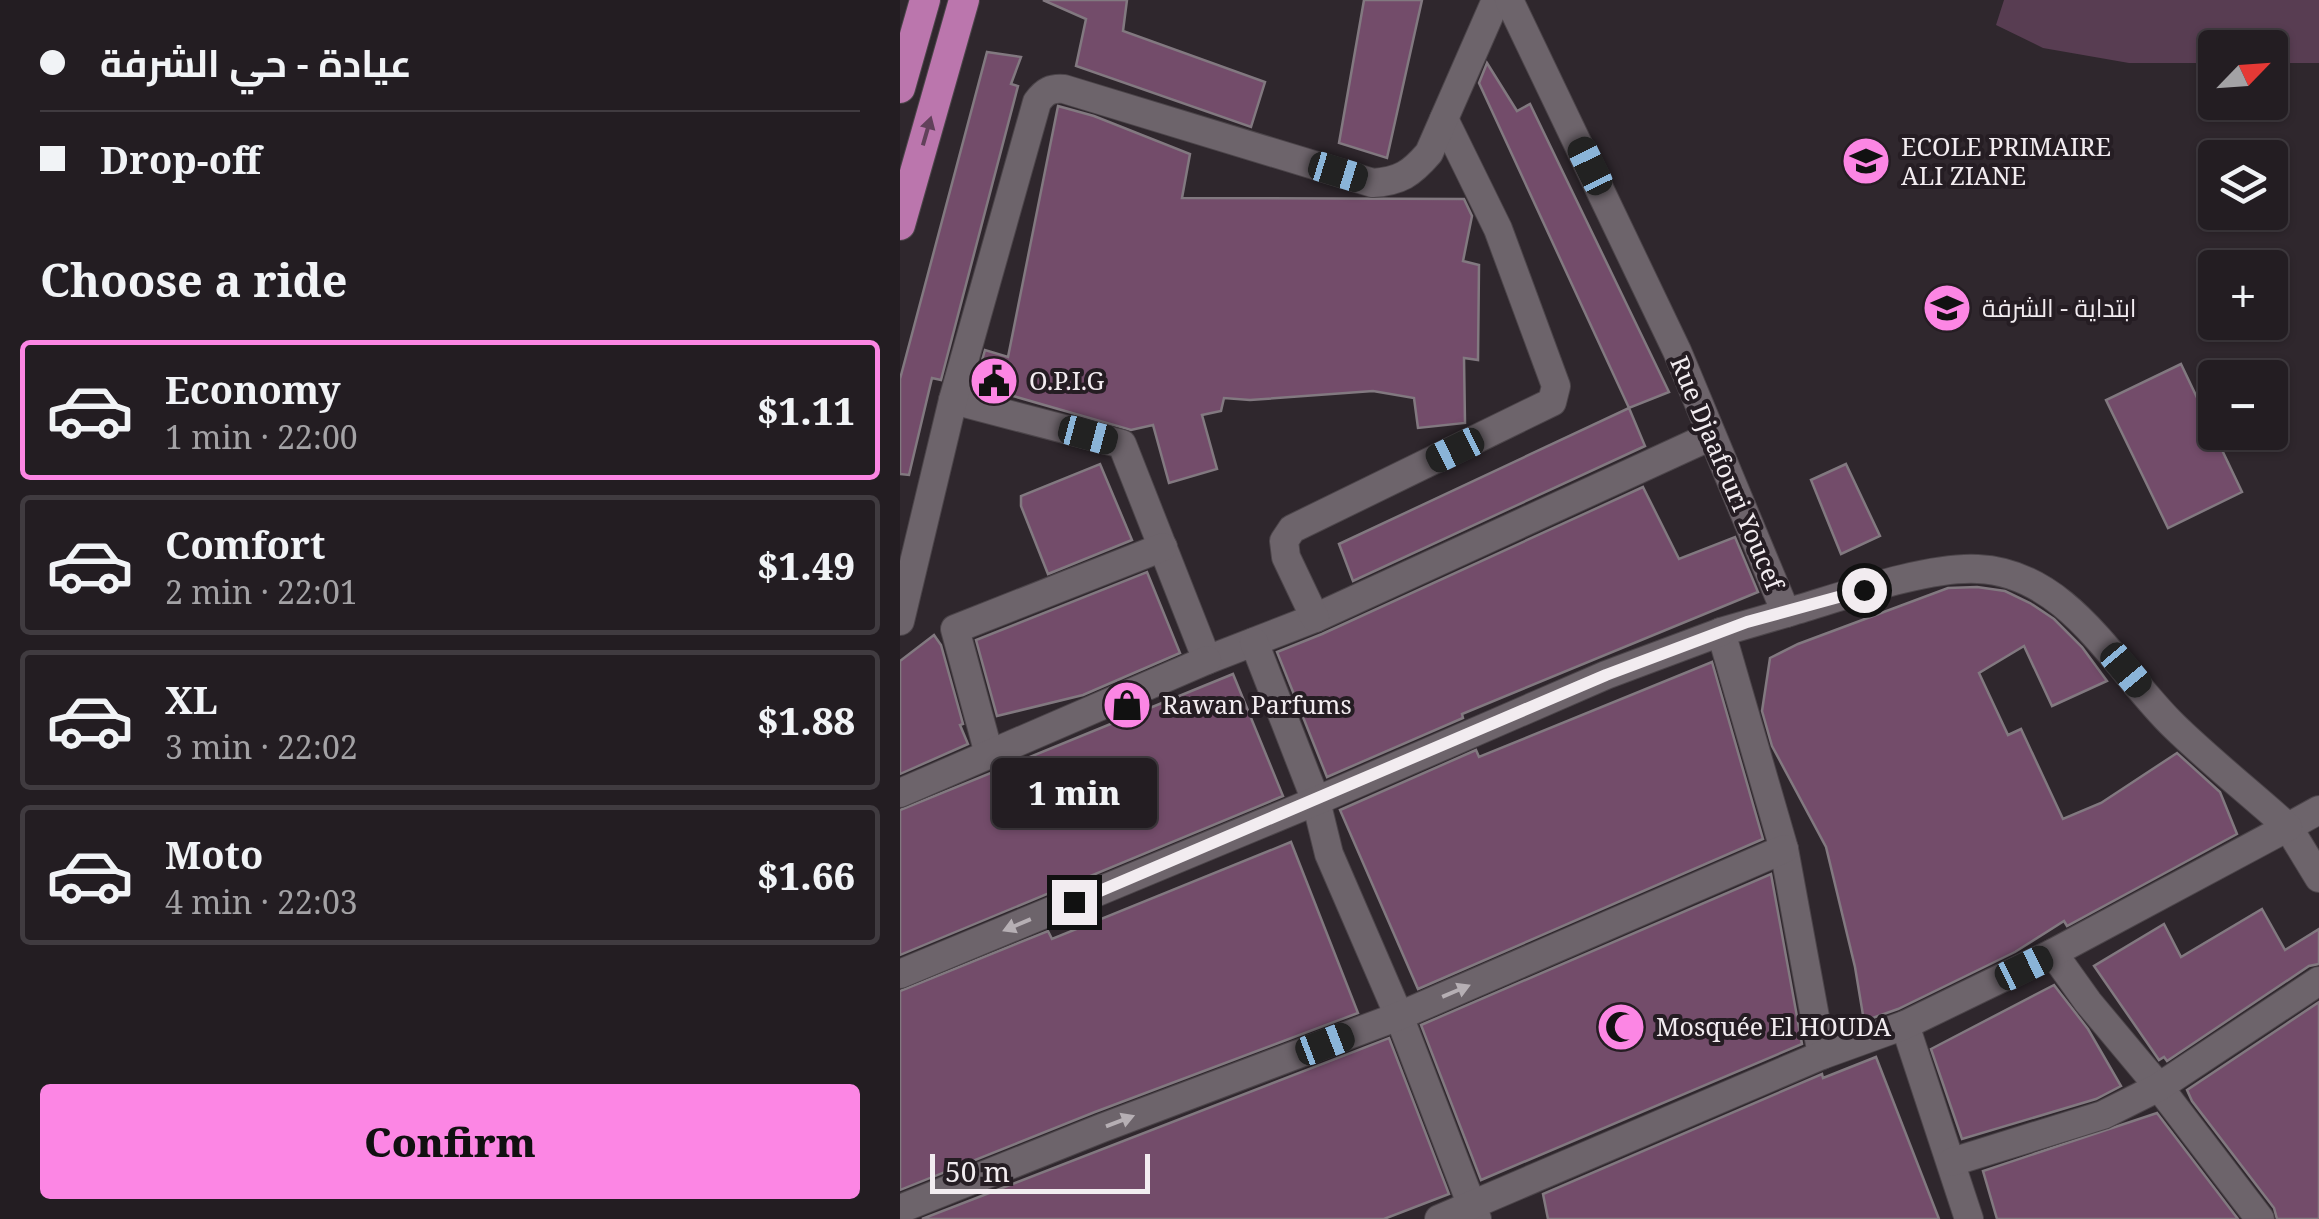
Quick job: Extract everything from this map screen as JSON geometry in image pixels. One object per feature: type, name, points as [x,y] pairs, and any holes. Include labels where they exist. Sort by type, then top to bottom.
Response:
[{"type":"main road","points":[[900,88],[925,0]]},
{"type":"main road","points":[[900,225],[964,0]]},
{"type":"street","points":[[900,621],[953,400],[1037,102],[1053,88],[1373,183],[1397,181],[1414,171],[1429,153],[1496,0]]},
{"type":"street","name":"Rue Djaafouri Youcef","points":[[1510,0],[1669,334],[1786,614],[1943,572],[1976,568],[2005,572],[2029,581],[2103,642],[2172,724],[2288,827],[2319,878]]},
{"type":"street","points":[[1316,618],[1286,556],[1284,541],[1292,530],[1552,402],[1555,396],[1556,386],[1498,229],[1444,119]]},
{"type":"street","points":[[953,400],[1122,444],[1207,660]]},
{"type":"street","points":[[900,793],[1207,660],[1316,618],[1710,436]]},
{"type":"street","points":[[989,754],[954,628],[1163,547]]},
{"type":"street","points":[[900,974],[1606,675],[1747,622],[1786,614]]},
{"type":"street","points":[[1722,632],[1784,849],[1822,1055]]},
{"type":"street","points":[[1254,642],[1316,800],[1329,854],[1399,1016],[1474,1212]]},
{"type":"street","points":[[1439,1219],[1474,1212],[1822,1055],[1905,1024],[2053,953],[2319,810]]},
{"type":"street","points":[[900,1209],[1399,1016],[1784,849]]},
{"type":"street","points":[[2053,953],[2260,1219]]},
{"type":"street","points":[[1952,1162],[2104,1116],[2159,1087],[2319,980]]},
{"type":"street","points":[[1905,1024],[1969,1219]]},
{"type":"shaded area","points":[[2004,0],[2319,0],[2319,63],[2288,63],[2288,30],[2198,30],[2198,63],[2129,63],[2043,48],[1996,25]]},
{"type":"building","points":[[1043,0],[1127,0],[1123,31],[1265,82],[1251,127],[1076,66],[1086,19]]},
{"type":"building","points":[[1364,0],[1422,0],[1387,158],[1339,143]]},
{"type":"building","points":[[987,52],[1021,57],[1011,84],[1018,86],[941,380],[932,378],[909,475],[900,474],[900,379]]},
{"type":"building","points":[[1487,63],[1517,111],[1530,104],[1669,392],[1629,408],[1479,83]]},
{"type":"building","points":[[1058,106],[1190,154],[1182,198],[1464,199],[1472,216],[1463,261],[1479,265],[1478,360],[1464,358],[1465,423],[1418,428],[1414,398],[1373,391],[1250,400],[1224,398],[1221,411],[1202,415],[1217,469],[1169,483],[1153,425],[1131,430],[975,385],[985,350],[1008,357]]},
{"type":"building","points":[[2181,364],[2198,400],[2198,450],[2222,450],[2242,492],[2168,528],[2106,400]]},
{"type":"building","points":[[1629,408],[1645,446],[1353,581],[1339,544]]},
{"type":"building","points":[[1100,464],[1132,540],[1048,574],[1021,506],[1021,496]]},
{"type":"building","points":[[1846,464],[1880,536],[1841,554],[1811,480]]},
{"type":"building","points":[[1643,487],[1679,559],[1735,537],[1758,592],[1462,714],[1463,718],[1327,777],[1277,652]]},
{"type":"building","points":[[1147,572],[1180,653],[1083,695],[997,716],[976,640]]},
{"type":"building","points":[[1948,588],[2005,591],[2054,619],[2082,647],[2107,681],[2052,706],[2024,646],[1979,673],[2008,735],[2021,729],[2063,819],[2101,803],[2177,753],[2220,792],[2237,834],[2067,926],[2064,921],[2015,952],[1898,1009],[1864,1021],[1826,847],[1772,746],[1762,711],[1770,658]]},
{"type":"building","points":[[934,635],[941,645],[968,744],[900,774],[900,661]]},
{"type":"building","points":[[1712,662],[1763,839],[1418,989],[1340,810],[1476,750],[1479,757]]},
{"type":"building","points":[[1233,674],[1283,796],[900,955],[900,810]]},
{"type":"building","points":[[1291,842],[1358,1013],[900,1190],[900,991],[1048,931],[1052,939]]},
{"type":"building","name":"Mosquée El HOUDA","points":[[1771,874],[1802,1044],[1481,1180],[1421,1025]]},
{"type":"building","points":[[2262,909],[2285,950],[2319,929],[2319,964],[2309,966],[2167,1061],[2164,1057],[2159,1060],[2094,966],[2164,924],[2181,957]]},
{"type":"building","points":[[2054,985],[2088,1029],[2121,1086],[2096,1099],[1962,1139],[1931,1049]]},
{"type":"building","points":[[2319,1002],[2319,1219],[2277,1219],[2274,1208],[2187,1090]]},
{"type":"building","points":[[1389,1038],[1449,1194],[1384,1219],[922,1219]]},
{"type":"building","points":[[1876,1057],[1939,1219],[1548,1219],[1543,1194],[1822,1074],[1823,1078]]},
{"type":"building","points":[[2157,1113],[2238,1219],[1997,1219],[1983,1171]]},
{"type":"place","name":"ECOLE PRIMAIRE ALI ZIANE","points":[[1866,161]]},
{"type":"place","name":"ابتداية - الشرفة","points":[[1947,308]]},
{"type":"place","name":"O.P.I.G","points":[[994,381]]},
{"type":"place","name":"Rawan Parfums","points":[[1127,705]]},
{"type":"place","name":"Mosquée El HOUDA","points":[[1621,1027]]},
{"type":"route","points":[[1074,902],[1606,675],[1747,622],[1864,590]]}]
